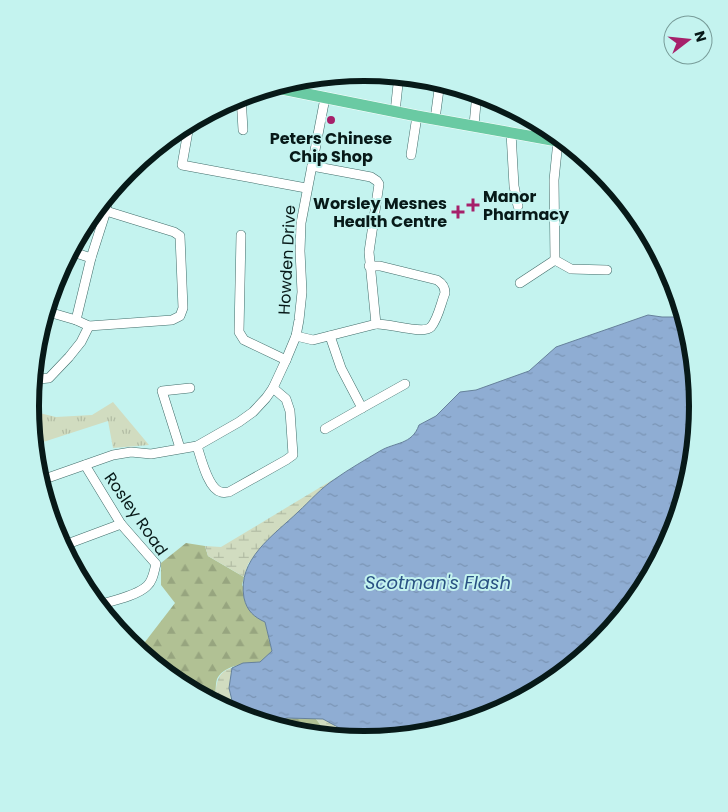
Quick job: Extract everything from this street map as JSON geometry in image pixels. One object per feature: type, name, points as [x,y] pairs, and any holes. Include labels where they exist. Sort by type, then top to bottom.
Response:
[{"type":"main road","points":[[287,90],[550,140]]},
{"type":"street","points":[[395,112],[398,83]]},
{"type":"street","points":[[296,92],[297,88]]},
{"type":"street","points":[[435,119],[439,90]]},
{"type":"street","name":"Howden Drive","points":[[47,478],[113,455],[131,452],[151,454],[197,446],[240,422],[253,412],[273,388],[296,336],[299,320],[302,292],[299,240],[306,188],[325,98]]},
{"type":"street","points":[[474,125],[476,101]]},
{"type":"street","points":[[242,105],[243,130]]},
{"type":"street","points":[[411,155],[418,116]]},
{"type":"street","points":[[188,133],[182,164],[306,188]]},
{"type":"street","points":[[511,133],[514,186],[518,206]]},
{"type":"street","points":[[555,260],[554,180],[562,148]]},
{"type":"street","points":[[312,166],[371,177],[377,181],[380,188],[371,237],[369,266],[376,324]]},
{"type":"street","points":[[76,320],[91,258],[106,207]]},
{"type":"street","points":[[53,313],[90,326],[172,320],[180,316],[183,308],[180,236],[174,232],[106,211]]},
{"type":"street","points":[[241,235],[239,332],[244,340],[286,360]]},
{"type":"street","points":[[77,253],[91,258]]},
{"type":"street","points":[[555,260],[571,270],[604,270],[601,280]]},
{"type":"street","points":[[520,283],[555,260]]},
{"type":"street","points":[[296,336],[313,340],[376,324],[389,324],[420,330],[428,329],[433,323],[445,294],[442,284],[437,280],[380,266],[369,266]]},
{"type":"street","points":[[40,379],[49,378],[69,357],[81,342],[90,326]]},
{"type":"street","points":[[330,336],[341,368],[362,408]]},
{"type":"street","points":[[325,428],[405,384]]},
{"type":"street","points":[[180,448],[157,390],[190,388]]},
{"type":"street","points":[[197,446],[208,478],[214,488],[220,492],[229,492],[286,460],[292,455],[290,411],[286,399],[273,388]]},
{"type":"street","name":"Rosley Road","points":[[85,465],[121,524],[156,564],[148,586],[138,592],[105,603]]},
{"type":"street","points":[[69,543],[121,524]]},
{"type":"green space","points":[[113,402],[149,445],[113,448],[108,421],[41,443],[39,413],[56,417],[92,415]]},
{"type":"green space","points":[[334,479],[262,546],[248,564],[244,577],[208,556],[205,546],[221,547]]},
{"type":"green space","points":[[186,543],[205,546],[208,556],[244,577],[242,585],[265,622],[272,651],[261,662],[236,666],[220,674],[216,681],[215,696],[166,664],[143,644],[175,603],[161,585],[161,563]]},
{"type":"green space","points":[[232,668],[230,694],[232,703],[215,696],[219,677],[226,670]]},
{"type":"green space","points":[[287,718],[316,719],[323,728],[301,725],[280,720]]},
{"type":"green space","points":[[316,719],[323,719],[345,731],[343,731],[323,728]]},
{"type":"water","name":"Scotman's Flash","points":[[648,315],[675,317],[683,343],[689,385],[689,427],[678,490],[672,511],[646,569],[609,620],[578,651],[527,688],[469,714],[427,725],[385,731],[345,731],[323,719],[287,718],[280,720],[233,703],[229,688],[232,668],[243,663],[260,662],[272,651],[265,622],[254,616],[247,607],[243,584],[251,560],[268,539],[320,490],[351,468],[380,451],[408,440],[419,425],[436,416],[460,392],[476,390],[529,371],[556,347]]},
{"type":"place","name":"Peters Chinese Chip Shop","points":[[331,120]]},
{"type":"place","name":"Manor Pharmacy","points":[[473,205]]},
{"type":"place","name":"Worsley Mesnes Health Centre","points":[[458,212]]}]
